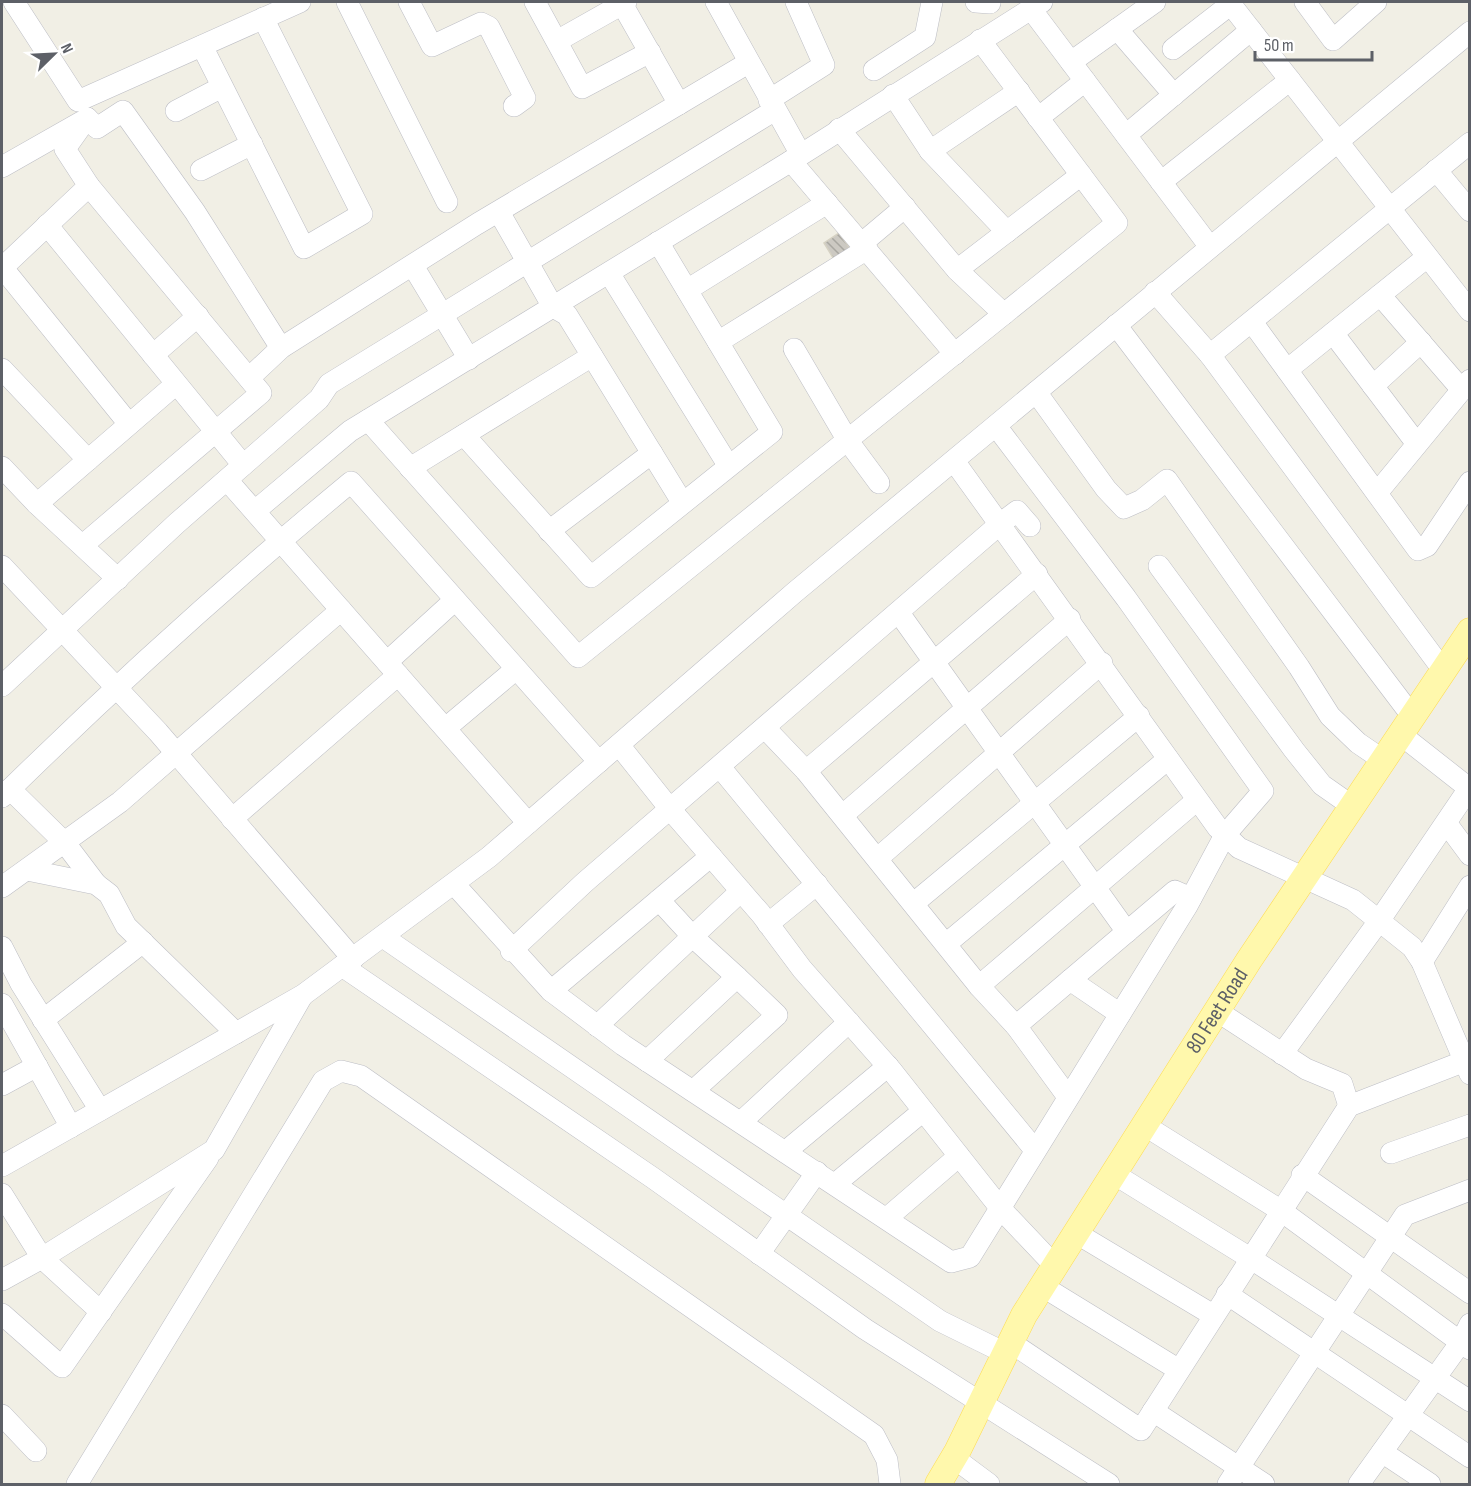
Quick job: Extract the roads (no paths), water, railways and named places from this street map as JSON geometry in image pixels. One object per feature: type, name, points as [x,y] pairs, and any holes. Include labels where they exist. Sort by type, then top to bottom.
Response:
[{"type":"main road","name":"80 Feet Road","points":[[938,1485],[954,1458],[1008,1347],[1048,1276],[1303,879],[1470,631]]},
{"type":"street","points":[[14,2],[78,101],[300,2]]},
{"type":"street","points":[[347,2],[447,202]]},
{"type":"street","points":[[409,2],[432,46],[481,23],[489,27],[525,99],[514,106]]},
{"type":"street","points":[[535,2],[582,88],[650,52]]},
{"type":"street","points":[[557,41],[623,2],[679,104]]},
{"type":"street","points":[[716,2],[772,105],[795,157],[827,203],[955,354]]},
{"type":"street","points":[[5,675],[64,630],[117,579],[319,399],[329,384],[528,262],[772,105],[824,65],[796,2]]},
{"type":"street","points":[[874,70],[925,37],[932,2]]},
{"type":"street","points":[[1071,62],[1155,2]]},
{"type":"street","points":[[1305,2],[1333,40],[1376,2]]},
{"type":"street","points":[[1173,49],[1230,3],[1470,311]]},
{"type":"street","points":[[255,511],[350,431],[554,308],[1036,5],[1071,62],[1210,247]]},
{"type":"street","points":[[202,46],[304,248],[362,214],[263,18]]},
{"type":"street","points":[[1117,29],[1174,95]]},
{"type":"street","points":[[1126,135],[1251,30]]},
{"type":"street","points":[[2,1166],[303,995],[454,884],[528,824],[795,592],[1470,32]]},
{"type":"street","points":[[368,420],[578,657],[1117,223],[980,40]]},
{"type":"street","points":[[249,378],[281,348],[499,212],[748,63]]},
{"type":"street","points":[[1161,182],[1290,80]]},
{"type":"street","points":[[1038,118],[1085,81]]},
{"type":"street","points":[[176,111],[222,87]]},
{"type":"street","points":[[930,151],[1019,91]]},
{"type":"street","points":[[893,95],[930,151],[1007,232]]},
{"type":"street","points":[[87,118],[97,128],[123,111],[195,212],[281,348]]},
{"type":"street","points":[[2,167],[87,118]]},
{"type":"street","points":[[82,545],[214,430],[261,393],[89,186],[65,149],[87,118]]},
{"type":"street","points":[[839,129],[957,270],[1004,314]]},
{"type":"street","points":[[1210,355],[1470,143]]},
{"type":"street","points":[[201,170],[252,144]]},
{"type":"street","points":[[1436,170],[1470,212]]},
{"type":"street","points":[[957,270],[1081,175]]},
{"type":"street","points":[[89,186],[2,268],[129,424]]},
{"type":"street","points":[[687,290],[827,203]]},
{"type":"street","points":[[718,342],[864,247],[904,207]]},
{"type":"street","points":[[499,212],[554,308],[567,315],[682,502]]},
{"type":"street","points":[[47,225],[243,465]]},
{"type":"street","points":[[464,435],[591,577],[772,432],[658,242]]},
{"type":"street","points":[[1287,370],[1427,257]]},
{"type":"street","points":[[413,266],[469,359]]},
{"type":"street","points":[[609,273],[728,465]]},
{"type":"street","points":[[1155,292],[1210,355],[1443,670]]},
{"type":"street","points":[[1377,493],[1466,385],[1420,342],[1380,295]]},
{"type":"street","points":[[153,355],[198,316]]},
{"type":"street","points":[[1252,322],[1419,550],[1427,546],[1470,483]]},
{"type":"street","points":[[1116,325],[1406,725],[1469,788],[1447,824],[1379,921],[1282,1054]]},
{"type":"street","points":[[1333,333],[1417,444]]},
{"type":"street","points":[[1373,386],[1420,342]]},
{"type":"street","points":[[794,349],[848,441],[879,483]]},
{"type":"street","points":[[410,468],[592,356]]},
{"type":"street","points":[[2,369],[88,460]]},
{"type":"street","points":[[37,504],[177,384]]},
{"type":"street","points":[[1036,392],[1106,489],[1124,508],[1142,501],[1167,480],[1299,667],[1330,716],[1358,743],[1383,760]]},
{"type":"street","points":[[454,884],[511,951],[551,991],[597,1026],[951,1262],[970,1257],[1191,898],[1225,835],[1263,791],[1126,598],[996,426]]},
{"type":"street","points":[[549,531],[652,453]]},
{"type":"street","points":[[383,936],[940,1321],[1008,1347],[1141,1430],[1302,1175],[1349,1106],[1468,1064],[1422,962],[1412,947],[1353,900],[1239,848],[1225,835],[1197,800],[1102,663],[954,461]]},
{"type":"street","points":[[2,467],[37,504],[117,579]]},
{"type":"street","points":[[227,480],[392,669],[447,727],[528,824]]},
{"type":"street","points":[[237,1033],[126,926],[109,894],[96,884],[64,843],[6,793],[115,687],[280,541],[351,482],[599,762]]},
{"type":"street","points":[[511,951],[585,882],[1000,524],[1017,511],[1030,526]]},
{"type":"street","points":[[2,566],[176,753],[348,963],[865,1329],[982,1401],[1109,1485]]},
{"type":"street","points":[[1159,566],[1322,785],[1352,806]]},
{"type":"street","points":[[806,771],[1037,574]]},
{"type":"street","points":[[232,819],[392,669],[455,600]]},
{"type":"street","points":[[2,887],[120,802],[341,610]]},
{"type":"street","points":[[899,613],[1063,846],[1127,932]]},
{"type":"street","points":[[843,815],[1070,619]]},
{"type":"street","points":[[878,858],[1102,663]]},
{"type":"street","points":[[447,727],[516,669]]},
{"type":"street","points":[[914,903],[1139,716]]},
{"type":"street","points":[[765,728],[806,771],[843,815],[979,986],[1016,1026],[1068,1097]]},
{"type":"street","points":[[619,745],[768,924],[802,969],[888,1066],[1001,1209],[1048,1276],[1179,1370]]},
{"type":"street","points":[[946,944],[1168,759]]},
{"type":"street","points":[[720,767],[1035,1150]]},
{"type":"street","points":[[979,986],[1197,800]]},
{"type":"street","points":[[1447,824],[1470,855]]},
{"type":"street","points":[[551,991],[711,856]]},
{"type":"street","points":[[27,870],[96,884]]},
{"type":"street","points":[[768,924],[817,884]]},
{"type":"street","points":[[1422,962],[1470,886]]},
{"type":"street","points":[[597,1026],[741,891]]},
{"type":"street","points":[[1016,1026],[1175,891],[1191,898]]},
{"type":"street","points":[[659,900],[693,937],[777,1015],[693,1091]]},
{"type":"street","points":[[43,1020],[143,942]]},
{"type":"street","points":[[2,947],[43,1020],[100,1110]]},
{"type":"street","points":[[647,1061],[737,976]]},
{"type":"street","points":[[1070,980],[1120,1014]]},
{"type":"street","points":[[2,1314],[62,1367],[214,1150],[303,995]]},
{"type":"street","points":[[2,1004],[71,1127]]},
{"type":"street","points":[[1217,1011],[1306,1069],[1341,1084],[1349,1106]]},
{"type":"street","points":[[741,1122],[849,1022]]},
{"type":"street","points":[[2,1085],[37,1066]]},
{"type":"street","points":[[785,1152],[888,1066]]},
{"type":"street","points":[[77,1485],[323,1081],[341,1071],[361,1076],[874,1435],[887,1460],[890,1485]]},
{"type":"street","points":[[835,1184],[923,1111]]},
{"type":"street","points":[[1144,1125],[1280,1210],[1367,1272],[1467,1338],[1407,1415],[1359,1485]]},
{"type":"street","points":[[1391,1153],[1470,1125]]},
{"type":"street","points":[[2,1280],[42,1258],[214,1150]]},
{"type":"street","points":[[887,1218],[959,1156]]},
{"type":"street","points":[[759,1254],[817,1172]]},
{"type":"street","points":[[1114,1174],[1250,1258],[1470,1401]]},
{"type":"street","points":[[1302,1175],[1470,1293]]},
{"type":"street","points":[[1234,1476],[1405,1215],[1470,1190]]},
{"type":"street","points":[[2,1194],[42,1258],[101,1312]]},
{"type":"street","points":[[1076,1233],[1214,1315]]},
{"type":"street","points":[[1227,1294],[1470,1457]]},
{"type":"street","points":[[1153,1411],[1234,1476],[1264,1485]]},
{"type":"street","points":[[2,1414],[36,1451]]},
{"type":"street","points":[[1382,1452],[1430,1485]]},
{"type":"street","points":[[954,1458],[989,1485]]}]
